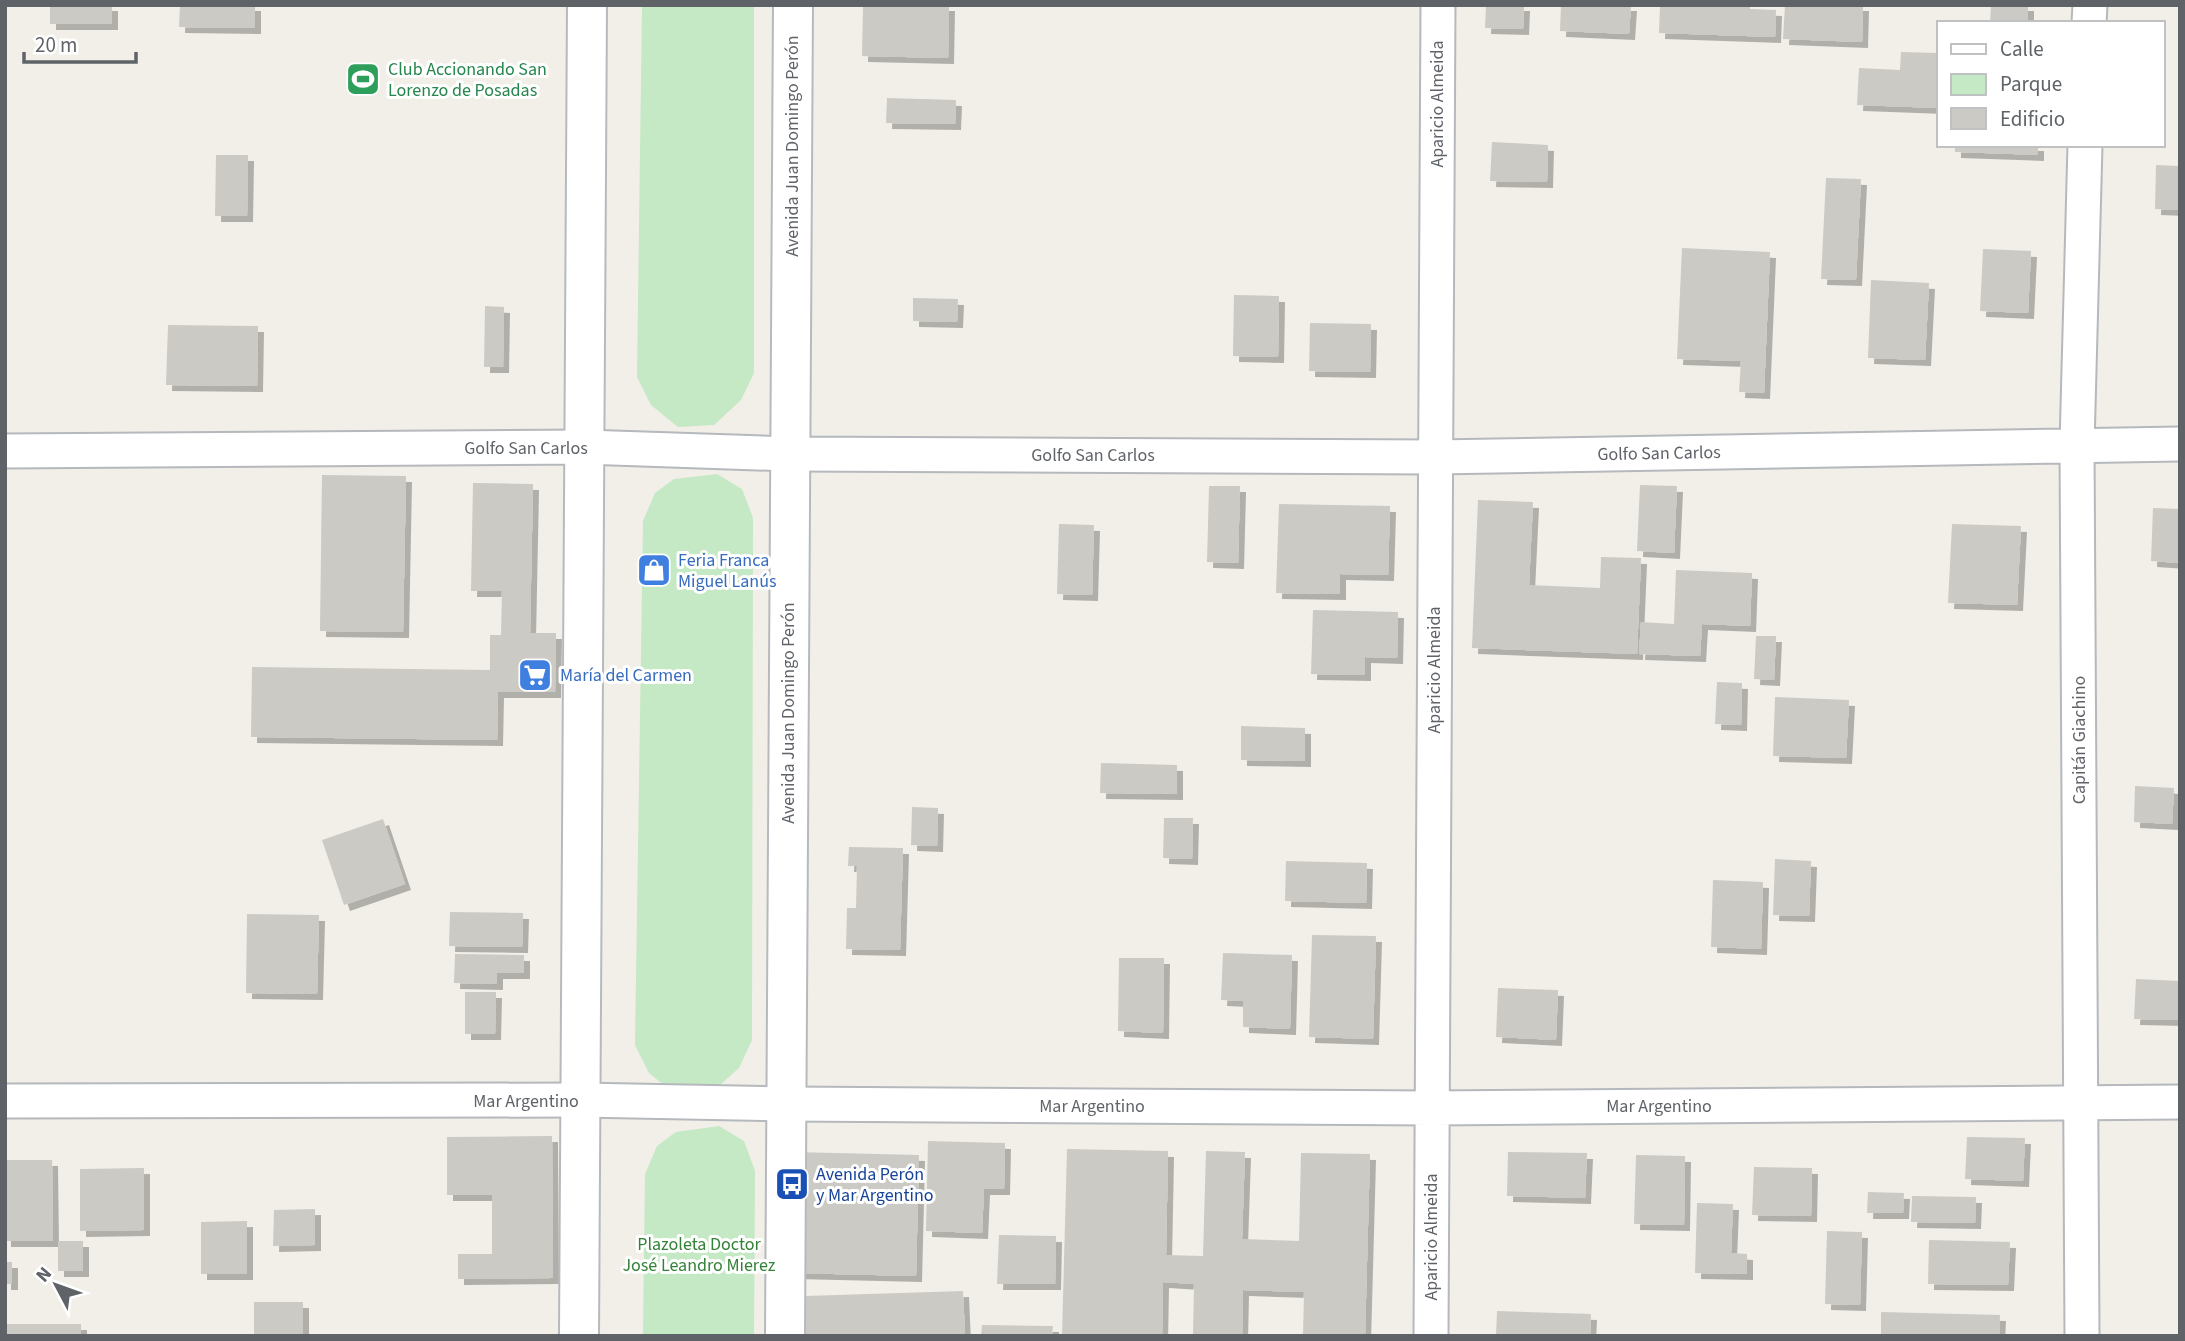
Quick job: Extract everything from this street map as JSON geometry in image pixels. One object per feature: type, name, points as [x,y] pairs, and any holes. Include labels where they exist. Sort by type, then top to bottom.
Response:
[{"type":"main road","points":[[579,1336],[587,5]]},
{"type":"main road","name":"Avenida Juan Domingo Perón","points":[[785,1336],[793,5]]},
{"type":"street","name":"Aparicio Almeida","points":[[1431,1336],[1438,5]]},
{"type":"street","name":"Capitán Giachino","points":[[2082,1336],[2077,445],[2085,147]]},
{"type":"street","name":"Golfo San Carlos","points":[[5,451],[584,447],[790,453],[1435,457],[2180,444]]},
{"type":"street","name":"Mar Argentino","points":[[5,1101],[580,1100],[1432,1108],[2180,1102]]},
{"type":"green space","points":[[642,5],[754,5],[754,373],[741,400],[714,425],[678,427],[651,405],[637,377]]},
{"type":"green space","points":[[717,474],[742,489],[753,518],[752,1040],[739,1068],[712,1092],[676,1095],[649,1073],[635,1045],[643,521],[655,493],[674,479]]},
{"type":"green space","name":"Plazoleta Doctor José Leandro Mierez","points":[[719,1126],[744,1141],[755,1171],[754,1336],[643,1336],[645,1174],[657,1146],[676,1132]]},
{"type":"building","points":[[50,5],[112,5],[112,24],[50,24]]},
{"type":"building","points":[[180,5],[255,5],[255,28],[179,27]]},
{"type":"building","points":[[863,5],[949,5],[948,58],[862,56]]},
{"type":"building","points":[[1486,5],[1524,5],[1523,29],[1485,28]]},
{"type":"building","points":[[1561,5],[1631,5],[1629,34],[1560,31]]},
{"type":"building","points":[[1660,5],[1750,5],[1750,9],[1776,10],[1775,37],[1659,33]]},
{"type":"building","points":[[1785,5],[1863,5],[1862,42],[1783,39]]},
{"type":"building","points":[[1991,5],[2028,5],[2028,21],[1990,21]]},
{"type":"building","points":[[1901,52],[1937,53],[1937,108],[1857,105],[1859,68],[1900,70]]},
{"type":"building","points":[[887,98],[956,100],[955,124],[886,123]]},
{"type":"building","points":[[1492,142],[1548,145],[1547,182],[1490,181]]},
{"type":"building","points":[[1955,147],[2038,147],[2038,155],[1955,152]]},
{"type":"building","points":[[216,155],[248,155],[247,216],[215,216]]},
{"type":"building","points":[[2156,165],[2180,166],[2180,210],[2155,209]]},
{"type":"building","points":[[1826,178],[1861,179],[1856,280],[1821,279]]},
{"type":"building","points":[[1682,248],[1770,252],[1764,393],[1739,392],[1741,361],[1677,359]]},
{"type":"building","points":[[1983,249],[2031,251],[2028,313],[1980,311]]},
{"type":"building","points":[[1871,280],[1929,283],[1925,360],[1868,358]]},
{"type":"building","points":[[1234,295],[1279,296],[1278,357],[1233,356]]},
{"type":"building","points":[[913,298],[958,299],[957,322],[913,321]]},
{"type":"building","points":[[485,306],[504,307],[503,367],[484,367]]},
{"type":"building","points":[[1310,323],[1371,324],[1370,372],[1309,371]]},
{"type":"building","points":[[168,325],[258,326],[257,386],[166,385]]},
{"type":"building","points":[[322,475],[406,476],[403,632],[320,631]]},
{"type":"building","points":[[473,483],[533,484],[530,633],[556,633],[555,692],[498,692],[497,740],[251,737],[252,667],[490,670],[490,635],[501,635],[502,591],[471,591]]},
{"type":"building","points":[[1640,485],[1677,486],[1674,553],[1637,551]]},
{"type":"building","points":[[1209,486],[1240,486],[1238,563],[1207,562]]},
{"type":"building","points":[[1478,500],[1533,502],[1529,585],[1600,588],[1601,557],[1641,558],[1637,654],[1472,648]]},
{"type":"building","points":[[1279,504],[1390,506],[1388,575],[1340,574],[1340,594],[1276,593]]},
{"type":"building","points":[[2153,508],[2180,509],[2180,563],[2151,561]]},
{"type":"building","points":[[1059,524],[1094,525],[1092,595],[1057,594]]},
{"type":"building","points":[[1952,524],[2021,526],[2017,605],[1948,603]]},
{"type":"building","points":[[1676,570],[1752,573],[1750,626],[1702,624],[1700,656],[1639,654],[1641,622],[1674,624]]},
{"type":"building","points":[[1313,610],[1398,612],[1397,658],[1365,657],[1365,675],[1311,674]]},
{"type":"building","points":[[1756,636],[1776,636],[1774,680],[1754,679]]},
{"type":"building","points":[[1717,682],[1742,683],[1741,725],[1715,724]]},
{"type":"building","points":[[1775,697],[1849,700],[1846,758],[1773,756]]},
{"type":"building","points":[[1241,726],[1305,728],[1305,761],[1241,760]]},
{"type":"building","points":[[1101,763],[1177,765],[1177,794],[1100,793]]},
{"type":"building","points":[[2135,786],[2174,788],[2172,824],[2134,822]]},
{"type":"building","points":[[912,807],[938,808],[937,846],[911,845]]},
{"type":"building","points":[[1164,818],[1193,818],[1192,859],[1163,858]]},
{"type":"building","points":[[383,819],[405,884],[344,905],[322,840]]},
{"type":"building","points":[[849,847],[903,848],[900,950],[846,949],[847,908],[856,908],[857,866],[848,866]]},
{"type":"building","points":[[1775,859],[1811,861],[1809,916],[1773,915]]},
{"type":"building","points":[[1286,861],[1367,863],[1366,903],[1285,901]]},
{"type":"building","points":[[1713,880],[1763,882],[1761,949],[1711,947]]},
{"type":"building","points":[[450,912],[523,913],[522,947],[449,946]]},
{"type":"building","points":[[247,914],[319,915],[317,994],[246,993]]},
{"type":"building","points":[[1312,935],[1376,936],[1373,1039],[1309,1037]]},
{"type":"building","points":[[1223,953],[1292,955],[1290,1029],[1243,1027],[1243,1001],[1221,1000]]},
{"type":"building","points":[[455,954],[524,955],[524,973],[497,973],[497,984],[454,983]]},
{"type":"building","points":[[1119,958],[1164,958],[1163,1033],[1118,1031]]},
{"type":"building","points":[[2136,979],[2180,981],[2180,1020],[2134,1019]]},
{"type":"building","points":[[1498,988],[1558,990],[1556,1040],[1496,1037]]},
{"type":"building","points":[[465,992],[496,992],[495,1034],[465,1034]]},
{"type":"building","points":[[552,1136],[553,1278],[458,1279],[458,1254],[492,1254],[492,1195],[447,1195],[447,1137]]},
{"type":"building","points":[[1967,1137],[2025,1138],[2023,1181],[1965,1179]]},
{"type":"building","points":[[928,1141],[1005,1143],[1004,1189],[984,1189],[982,1233],[926,1231]]},
{"type":"building","points":[[1067,1149],[1168,1151],[1166,1255],[1203,1256],[1206,1151],[1245,1152],[1242,1239],[1299,1241],[1301,1153],[1370,1154],[1365,1336],[1303,1336],[1304,1292],[1243,1290],[1242,1336],[1193,1336],[1194,1284],[1163,1282],[1162,1336],[1062,1336]]},
{"type":"building","points":[[793,1152],[919,1155],[916,1276],[790,1273]]},
{"type":"building","points":[[1508,1152],[1587,1153],[1585,1198],[1507,1196]]},
{"type":"building","points":[[1636,1155],[1685,1156],[1684,1225],[1634,1224]]},
{"type":"building","points":[[5,1160],[52,1160],[53,1241],[5,1241]]},
{"type":"building","points":[[1754,1167],[1812,1168],[1811,1216],[1752,1215]]},
{"type":"building","points":[[144,1168],[144,1230],[80,1231],[80,1169]]},
{"type":"building","points":[[1868,1192],[1904,1193],[1903,1213],[1867,1213]]},
{"type":"building","points":[[1912,1196],[1976,1197],[1975,1223],[1911,1222]]},
{"type":"building","points":[[1697,1203],[1733,1204],[1731,1253],[1747,1254],[1747,1274],[1695,1273]]},
{"type":"building","points":[[315,1209],[315,1245],[273,1246],[274,1210]]},
{"type":"building","points":[[247,1221],[247,1274],[201,1274],[201,1222]]},
{"type":"building","points":[[1827,1231],[1862,1232],[1860,1305],[1825,1304]]},
{"type":"building","points":[[999,1235],[1056,1236],[1055,1284],[997,1284]]},
{"type":"building","points":[[1929,1240],[2010,1242],[2008,1285],[1928,1284]]},
{"type":"building","points":[[58,1241],[83,1241],[83,1271],[58,1271]]},
{"type":"building","points":[[5,1262],[12,1262],[12,1284],[5,1284]]},
{"type":"building","points":[[963,1291],[965,1336],[806,1336],[805,1296]]},
{"type":"building","points":[[254,1302],[303,1302],[303,1336],[254,1336]]},
{"type":"building","points":[[1497,1311],[1591,1314],[1590,1336],[1496,1336]]},
{"type":"building","points":[[1881,1312],[2000,1315],[1999,1336],[1881,1336]]},
{"type":"building","points":[[5,1324],[81,1324],[81,1336],[5,1336]]},
{"type":"building","points":[[982,1325],[1053,1326],[1052,1336],[981,1336]]},
{"type":"place","name":"Club Accionando San Lorenzo de Posadas","points":[[363,79]]},
{"type":"place","name":"Feria Franca Miguel Lanús","points":[[654,570]]},
{"type":"place","name":"María del Carmen","points":[[535,675]]},
{"type":"place","name":"Avenida Perón y Mar Argentino","points":[[792,1184]]}]
